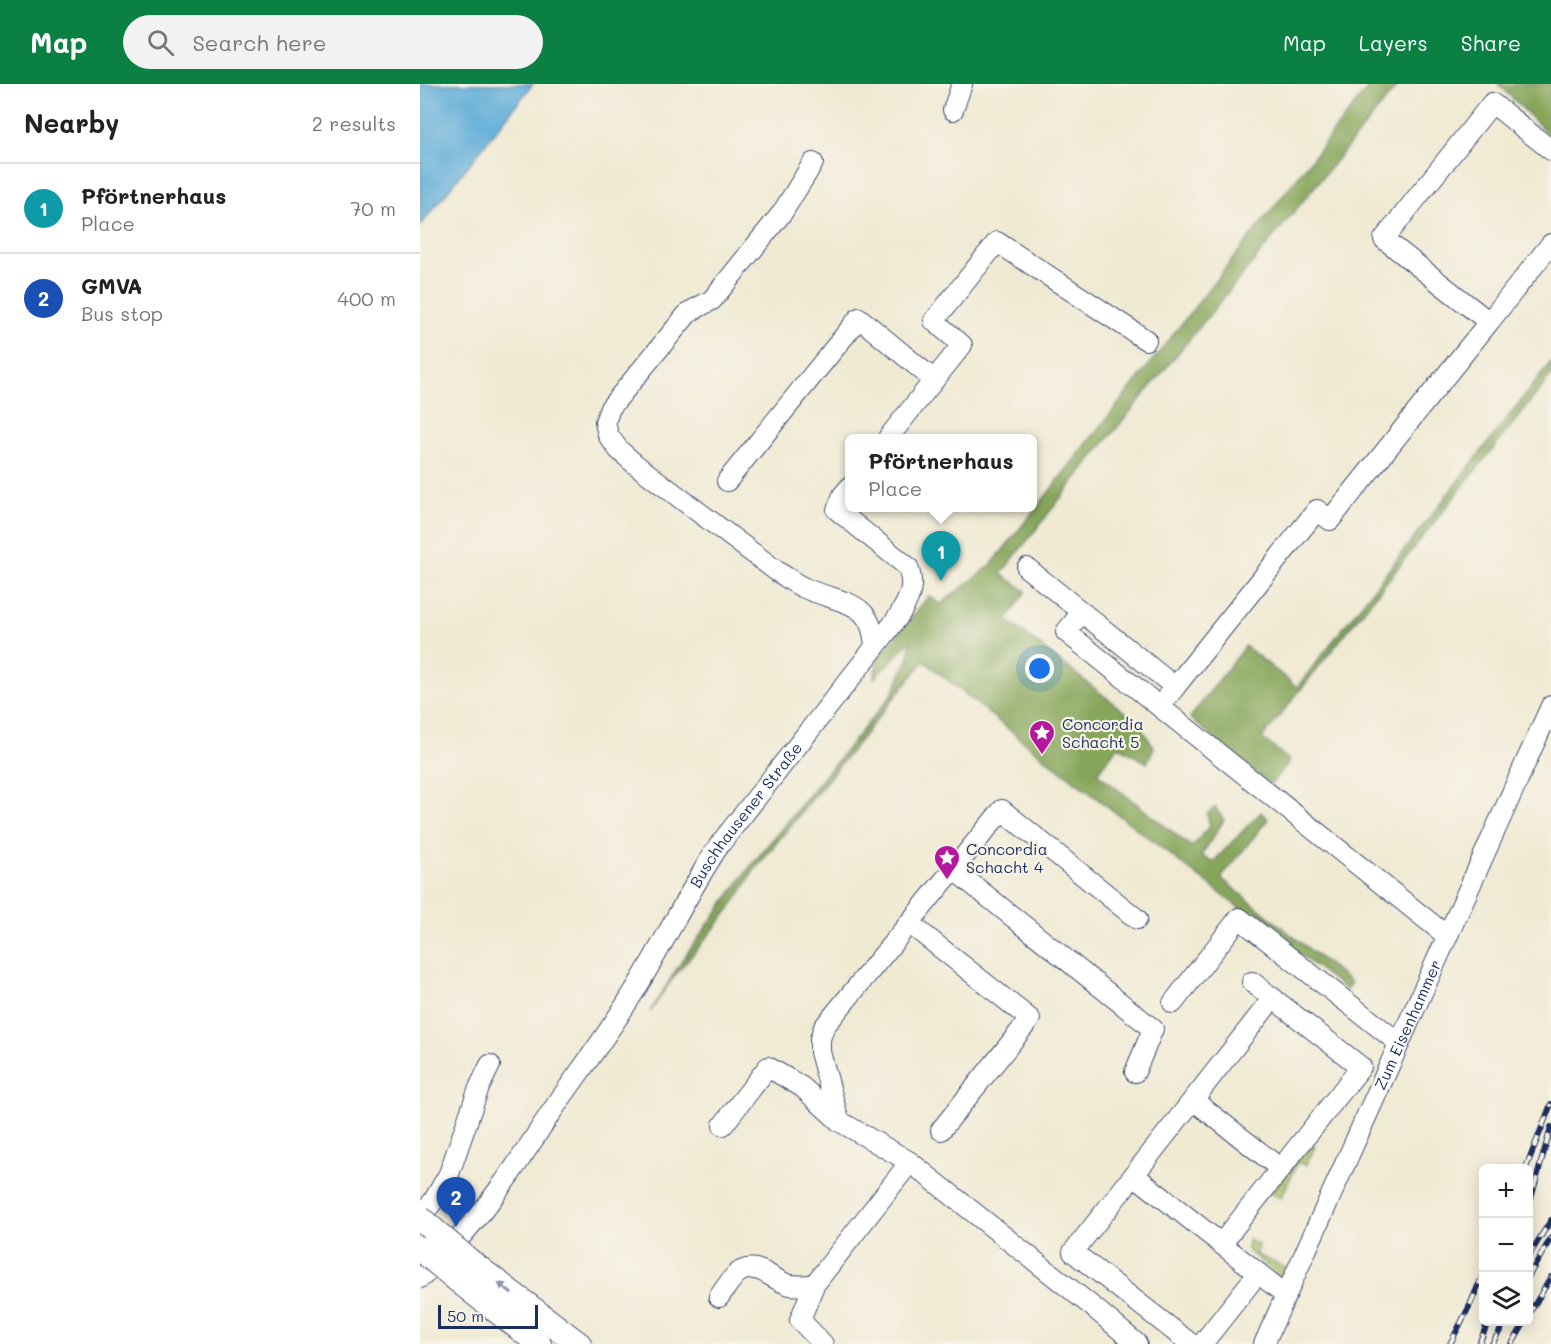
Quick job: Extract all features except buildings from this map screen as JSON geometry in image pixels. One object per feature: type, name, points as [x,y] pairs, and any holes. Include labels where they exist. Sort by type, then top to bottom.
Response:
[{"type":"main road","points":[[420,1218],[463,1270],[539,1344]]},
{"type":"main road","points":[[420,1249],[463,1270],[579,1344]]},
{"type":"street","points":[[953,110],[962,84]]},
{"type":"street","points":[[1489,322],[1384,238],[1492,103],[1551,150]]},
{"type":"street","points":[[813,163],[782,213],[712,300],[689,312],[610,408],[605,422],[608,435],[619,450],[635,464],[796,584],[843,601],[859,610],[870,622],[875,647]]},
{"type":"street","points":[[891,434],[962,345],[934,321],[998,242],[1146,340]]},
{"type":"street","points":[[1159,707],[1317,510],[1330,520],[1551,244]]},
{"type":"street","points":[[727,481],[859,318],[934,380]]},
{"type":"street","name":"Buschhausener Straße","points":[[420,1278],[468,1229],[510,1176],[631,997],[696,880],[720,844],[893,624],[908,599],[911,576],[908,567],[837,510],[845,492]]},
{"type":"street","points":[[1027,568],[1175,687]]},
{"type":"street","points":[[1082,612],[1066,632],[1447,936]]},
{"type":"street","name":"Zum Eisenhammer","points":[[1264,1344],[1551,706]]},
{"type":"street","points":[[839,1121],[820,1052],[820,1038],[824,1027],[1002,810],[1137,919]]},
{"type":"street","points":[[953,869],[1153,1029],[1135,1072]]},
{"type":"street","points":[[1173,1003],[1239,918],[1400,1043]]},
{"type":"street","points":[[909,923],[1030,1019],[941,1130]]},
{"type":"street","points":[[1221,1244],[1361,1067],[1252,982]]},
{"type":"street","points":[[1191,1344],[1073,1252],[1273,998]]},
{"type":"street","points":[[420,1218],[434,1200],[449,1173],[478,1090],[490,1065]]},
{"type":"street","points":[[723,1125],[768,1067],[802,1087],[839,1121],[910,1162],[1125,1340]]},
{"type":"street","points":[[1193,1100],[1281,1169]]},
{"type":"street","points":[[823,1344],[800,1320],[814,1285],[910,1162]]},
{"type":"street","points":[[1134,1175],[1286,1295]]},
{"type":"street","points":[[719,1297],[739,1272],[750,1269],[758,1269],[791,1285],[814,1285]]},
{"type":"street","points":[[1202,1344],[1258,1273]]},
{"type":"green space","points":[[1371,84],[1399,84],[1088,463],[1001,574],[1026,591],[1007,620],[1139,723],[1154,748],[1147,763],[1118,746],[1097,773],[1192,847],[1210,826],[1207,814],[1215,807],[1224,820],[1201,856],[1213,862],[1261,812],[1268,819],[1221,878],[1351,983],[1346,990],[1034,750],[924,661],[753,872],[727,912],[673,978],[650,1012],[683,959],[750,867],[892,694],[909,657],[911,640],[874,678],[877,659],[929,596],[941,604],[991,565],[1033,512],[1037,512],[1037,507]]},
{"type":"green space","points":[[1498,84],[1551,84],[1551,137]]},
{"type":"green space","points":[[1551,362],[1551,376],[1262,738],[1290,761],[1270,785],[1190,718],[1245,646],[1297,687]]},
{"type":"green space","points":[[1308,1144],[1315,1147],[1306,1165],[1298,1162],[1281,1198],[1271,1193]]},
{"type":"green space","points":[[1248,1240],[1259,1245],[1255,1254],[1286,1268],[1281,1277],[1247,1250]]},
{"type":"water","points":[[420,84],[533,84],[420,226]]},
{"type":"railway","points":[[1528,1164],[1551,1104]]},
{"type":"railway","points":[[1533,1191],[1551,1127]]},
{"type":"railway","points":[[1533,1249],[1551,1220]]},
{"type":"railway","points":[[1531,1272],[1551,1238]]},
{"type":"railway","points":[[1533,1308],[1551,1277]]},
{"type":"railway","points":[[1450,1344],[1479,1284]]},
{"type":"railway","points":[[1479,1344],[1486,1326]]},
{"type":"railway","points":[[1492,1344],[1503,1326]]},
{"type":"railway","points":[[1512,1344],[1523,1326]]},
{"type":"place","name":"Pförtnerhaus","points":[[941,581]]},
{"type":"place","name":"Concordia Schacht 5","points":[[1042,756]]},
{"type":"place","name":"Concordia Schacht 4","points":[[947,881]]},
{"type":"place","name":"GMVA","points":[[456,1227]]}]
